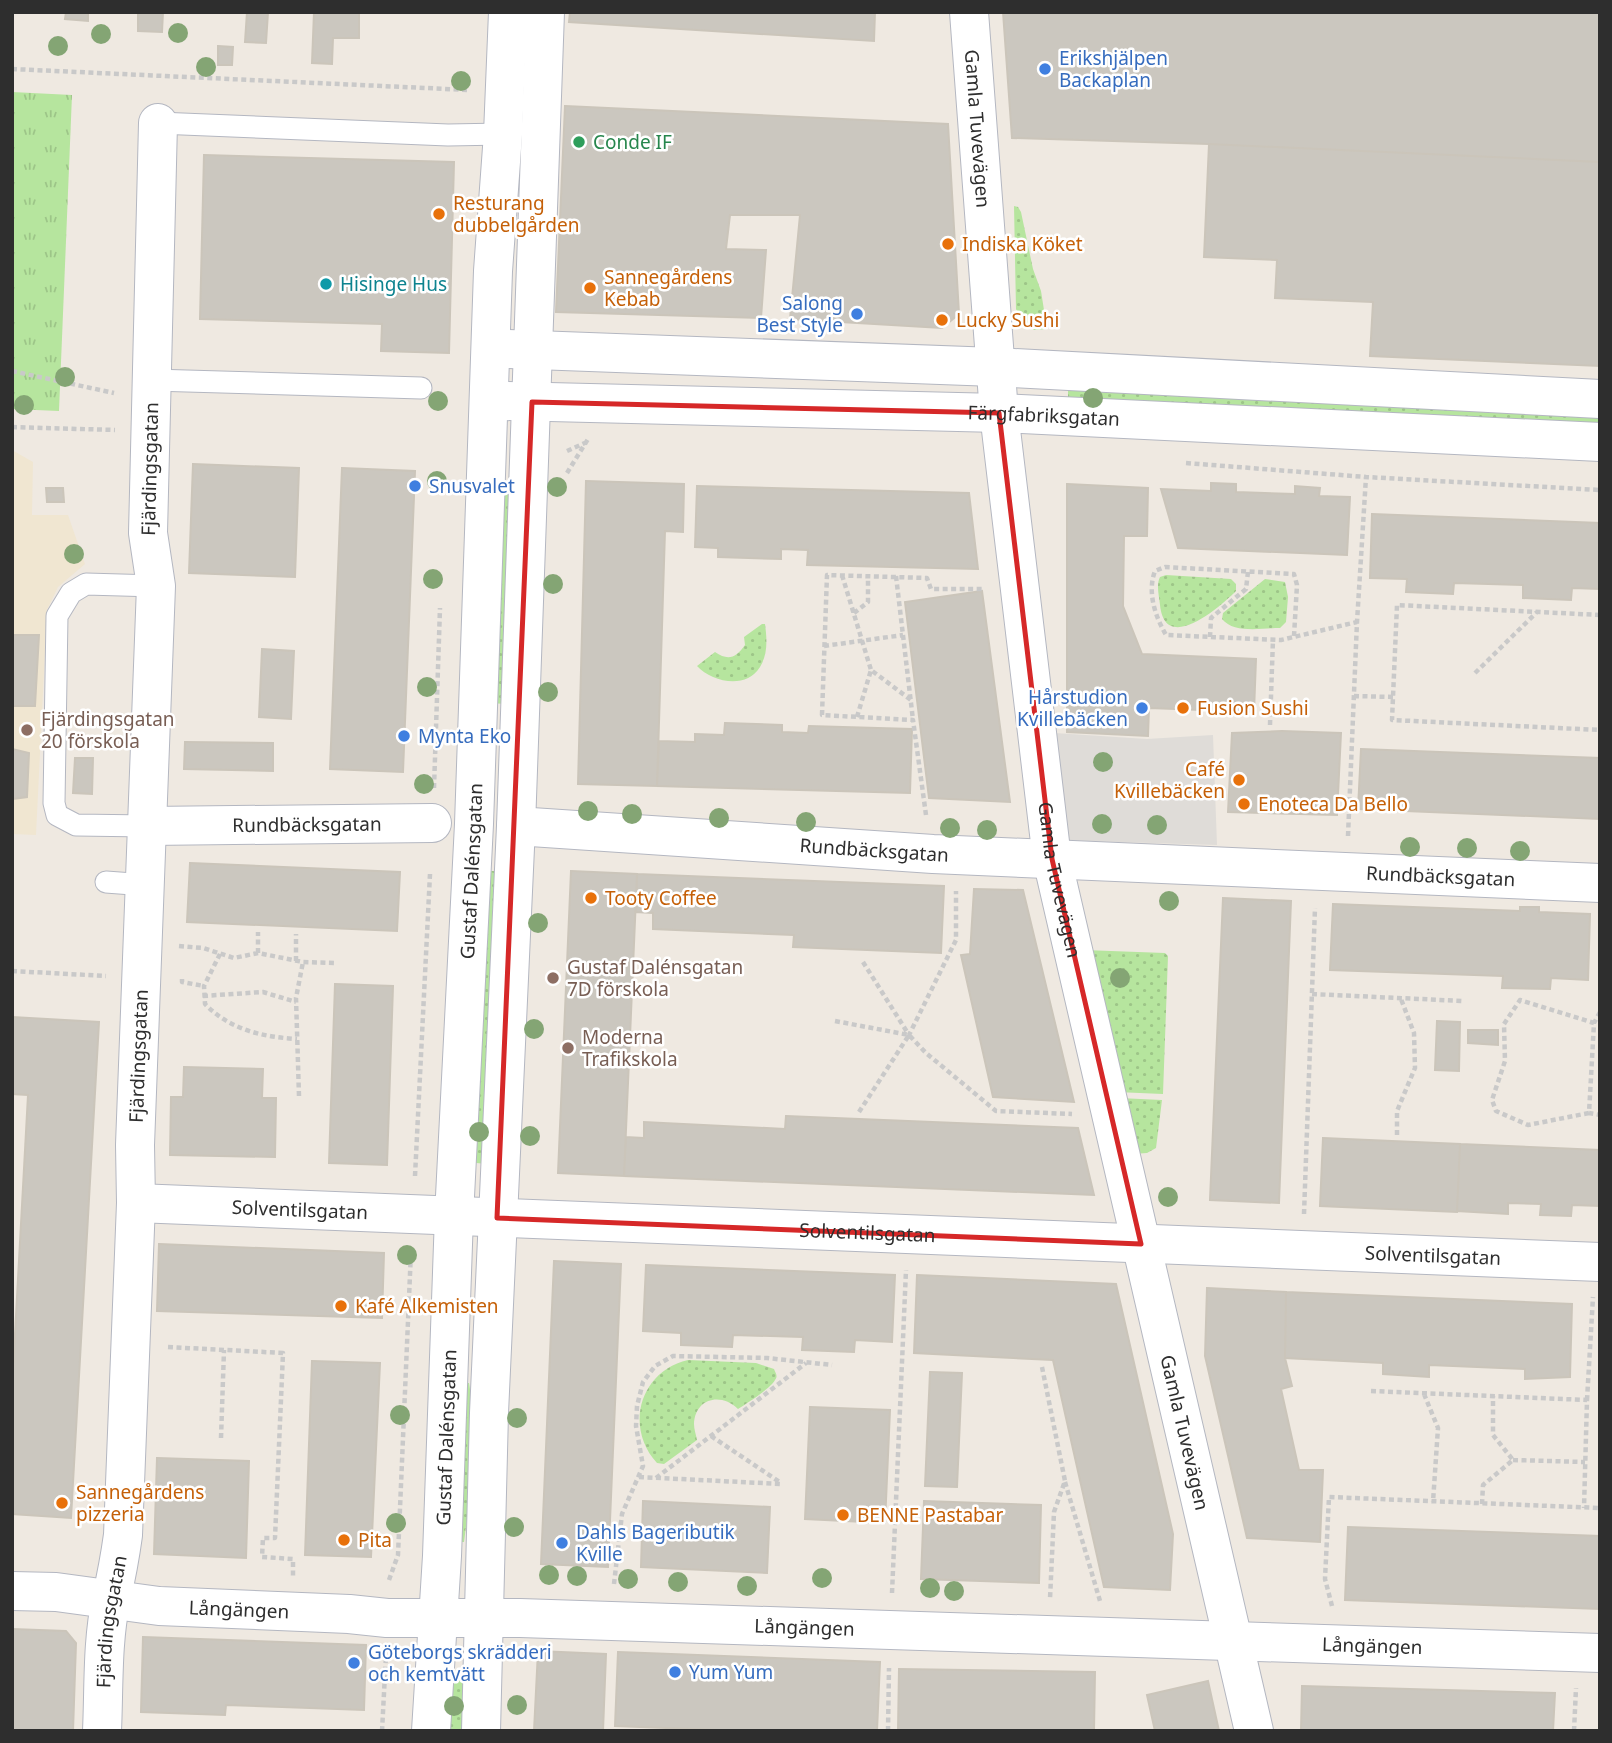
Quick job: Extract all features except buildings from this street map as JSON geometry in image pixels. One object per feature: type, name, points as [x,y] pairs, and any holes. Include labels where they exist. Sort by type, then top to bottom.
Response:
[{"type":"street","name":"Gustaf Dalénsgatan","points":[[430,1731],[438,1616],[454,1216],[474,824],[493,271],[508,12]]},
{"type":"street","name":"Gustaf Dalénsgatan","points":[[481,1731],[497,1218],[474,824],[532,402],[545,12]]},
{"type":"street","name":"Gamla Tuvevägen","points":[[969,12],[999,413],[1052,859],[1254,1731]]},
{"type":"street","name":"Fjärdingsgatan","points":[[102,1731],[106,1646],[123,1535],[136,1203],[135,1145],[156,586],[148,533],[158,123]]},
{"type":"street","points":[[491,348],[995,368],[1600,399]]},
{"type":"street","name":"Färgfabriksgatan","points":[[489,401],[999,413],[1600,442]]},
{"type":"street","name":"Rundbäcksgatan","points":[[148,826],[474,824],[945,855],[1600,883]]},
{"type":"street","name":"Solventilsgatan","points":[[136,1203],[1597,1262]]},
{"type":"street","name":"Långängen","points":[[12,1591],[56,1592],[159,1606],[387,1618],[438,1616],[615,1620],[1600,1653]]},
{"type":"lane","name":"Fjärdingsgatan","points":[[158,123],[448,135],[502,134]]},
{"type":"lane","name":"Fjärdingsgatan","points":[[151,404],[421,388]]},
{"type":"lane","points":[[148,826],[76,825],[57,815],[54,803],[57,616],[71,593],[86,584],[156,586]]},
{"type":"lane","points":[[106,882],[146,885]]},
{"type":"path","points":[[12,69],[482,90]]},
{"type":"path","points":[[12,371],[151,404]]},
{"type":"path","points":[[12,427],[151,404]]},
{"type":"path","points":[[1346,872],[1366,477]]},
{"type":"path","points":[[1294,636],[1297,585],[1294,574],[1165,567],[1155,571],[1151,581],[1156,617],[1166,635],[1273,639],[1294,636],[1357,622]]},
{"type":"path","points":[[1210,637],[1211,618],[1246,589],[1248,572]]},
{"type":"path","points":[[913,720],[822,715],[827,575],[927,578],[931,589],[1020,590]]},
{"type":"path","points":[[842,575],[871,670],[857,717]]},
{"type":"path","points":[[854,613],[868,601],[868,576]]},
{"type":"path","points":[[859,1112],[909,1035],[956,940],[945,855],[913,720],[896,576]]},
{"type":"path","points":[[1600,615],[1397,605],[1392,720],[1600,730]]},
{"type":"path","points":[[1475,673],[1537,612]]},
{"type":"path","points":[[824,646],[903,635]]},
{"type":"path","points":[[1270,725],[1273,639]]},
{"type":"path","points":[[871,670],[911,700]]},
{"type":"path","points":[[1354,696],[1393,697]]},
{"type":"path","points":[[1304,1205],[1315,899]]},
{"type":"path","points":[[258,932],[258,953]]},
{"type":"path","points":[[296,934],[296,961]]},
{"type":"path","points":[[182,947],[182,958]]},
{"type":"path","points":[[12,971],[143,961],[182,947],[202,948],[234,958],[258,953],[303,962],[335,963]]},
{"type":"path","points":[[220,954],[204,986],[205,1003],[211,1010],[252,1034],[297,1039]]},
{"type":"path","points":[[299,1096],[296,1002],[303,962]]},
{"type":"path","points":[[863,962],[909,1035],[996,1111],[1112,1116]]},
{"type":"path","points":[[182,970],[182,982],[204,986]]},
{"type":"path","points":[[203,996],[264,992],[296,1002]]},
{"type":"path","points":[[1312,994],[1464,1001]]},
{"type":"path","points":[[1396,1135],[1397,1111],[1415,1069],[1414,1033],[1401,999]]},
{"type":"path","points":[[1594,1023],[1520,1000],[1504,1024],[1505,1060],[1492,1100],[1496,1111],[1528,1125],[1589,1113],[1600,1115]]},
{"type":"path","points":[[1589,1113],[1594,1023],[1600,1012]]},
{"type":"path","points":[[835,1021],[909,1035]]},
{"type":"path","points":[[888,1731],[907,1234]]},
{"type":"path","points":[[1584,1508],[1587,1400],[1597,1262]]},
{"type":"path","points":[[163,1347],[283,1353],[275,1538],[262,1538],[262,1558],[293,1559],[293,1587]]},
{"type":"path","points":[[221,1438],[225,1350]]},
{"type":"path","points":[[615,1620],[614,1585],[622,1514],[643,1466],[636,1426],[637,1406],[643,1382],[655,1366],[673,1356],[767,1358],[832,1365]]},
{"type":"path","points":[[656,1478],[806,1363]]},
{"type":"path","points":[[1042,1367],[1065,1481],[1110,1637]]},
{"type":"path","points":[[1371,1391],[1587,1400]]},
{"type":"path","points":[[1424,1394],[1438,1427],[1433,1502]]},
{"type":"path","points":[[1493,1396],[1493,1435],[1513,1460]]},
{"type":"path","points":[[639,1477],[782,1484],[711,1436]]},
{"type":"path","points":[[1482,1504],[1483,1485],[1513,1460],[1585,1462]]},
{"type":"path","points":[[1048,1635],[1054,1511],[1065,1481]]},
{"type":"path","points":[[1331,1644],[1332,1604],[1325,1579],[1329,1497],[1600,1508]]},
{"type":"highlighted area","points":[[532,402],[999,413],[1052,859],[1141,1244],[497,1218]]},
{"type":"shaded area","name":"Fjärdingsgatan 20 förskola","points":[[12,450],[33,462],[32,515],[68,515],[85,564],[58,587],[47,610],[36,835],[12,834]]},
{"type":"shaded area","points":[[1039,732],[1147,739],[1213,735],[1217,845],[1054,840]]},
{"type":"green space","points":[[12,92],[72,95],[59,411],[12,409]]},
{"type":"green space","points":[[1014,206],[1021,212],[1033,269],[1041,291],[1047,329],[1034,330],[1020,318],[1016,309]]},
{"type":"green space","points":[[1068,384],[1600,411],[1600,431],[1068,404]]},
{"type":"green space","points":[[503,486],[520,486],[506,704],[490,703]]},
{"type":"green space","points":[[1166,575],[1231,579],[1236,584],[1236,591],[1194,623],[1182,627],[1172,626],[1164,619],[1160,605],[1158,583],[1160,577]]},
{"type":"green space","points":[[1265,579],[1285,582],[1288,597],[1286,622],[1280,628],[1257,629],[1227,624],[1222,619],[1223,613]]},
{"type":"green space","points":[[765,624],[766,652],[763,662],[754,674],[746,679],[729,681],[711,676],[697,666],[715,652],[724,657],[735,655],[745,645],[744,637]]},
{"type":"green space","points":[[483,871],[499,871],[487,1164],[466,1162]]},
{"type":"green space","points":[[1084,950],[1165,953],[1168,956],[1163,1094],[1116,1092]]},
{"type":"green space","points":[[1119,1098],[1162,1100],[1156,1148],[1147,1153],[1133,1154]]},
{"type":"green space","points":[[688,1360],[756,1363],[774,1369],[776,1377],[763,1392],[738,1409],[717,1399],[704,1403],[695,1415],[697,1440],[664,1464],[657,1463],[647,1449],[641,1433],[642,1402],[648,1388],[658,1376],[672,1366]]},
{"type":"green space","points":[[461,1383],[469,1383],[473,1462],[464,1542],[453,1542]]},
{"type":"green space","points":[[446,1680],[470,1680],[467,1731],[443,1731]]},
{"type":"place","name":"Erikshjälpen Backaplan","points":[[1045,69]]},
{"type":"place","name":"Conde IF","points":[[579,142]]},
{"type":"place","name":"Resturang dubbelgården","points":[[439,214]]},
{"type":"place","name":"Indiska Köket","points":[[948,244]]},
{"type":"place","name":"Hisinge Hus","points":[[326,284]]},
{"type":"place","name":"Sannegårdens Kebab","points":[[590,288]]},
{"type":"place","name":"Salong Best Style","points":[[857,314]]},
{"type":"place","name":"Lucky Sushi","points":[[942,320]]},
{"type":"place","name":"Snusvalet","points":[[415,486]]},
{"type":"place","name":"Hårstudion Kvillebäcken","points":[[1142,708]]},
{"type":"place","name":"Fusion Sushi","points":[[1183,708]]},
{"type":"place","name":"Fjärdingsgatan 20 förskola","points":[[27,730]]},
{"type":"place","name":"Mynta Eko","points":[[404,736]]},
{"type":"place","name":"Café Kvillebäcken","points":[[1239,780]]},
{"type":"place","name":"Enoteca Da Bello","points":[[1244,804]]},
{"type":"place","name":"Tooty Coffee","points":[[591,898]]},
{"type":"place","name":"Gustaf Dalénsgatan 7D förskola","points":[[553,978]]},
{"type":"place","name":"Moderna Trafikskola","points":[[568,1048]]},
{"type":"place","name":"Kafé Alkemisten","points":[[341,1306]]},
{"type":"place","name":"Sannegårdens pizzeria","points":[[62,1503]]},
{"type":"place","name":"BENNE Pastabar","points":[[843,1515]]},
{"type":"place","name":"Pita","points":[[344,1540]]},
{"type":"place","name":"Dahls Bageributik Kville","points":[[562,1543]]},
{"type":"place","name":"Göteborgs skrädderi och kemtvätt","points":[[354,1663]]},
{"type":"place","name":"Yum Yum","points":[[675,1672]]}]
